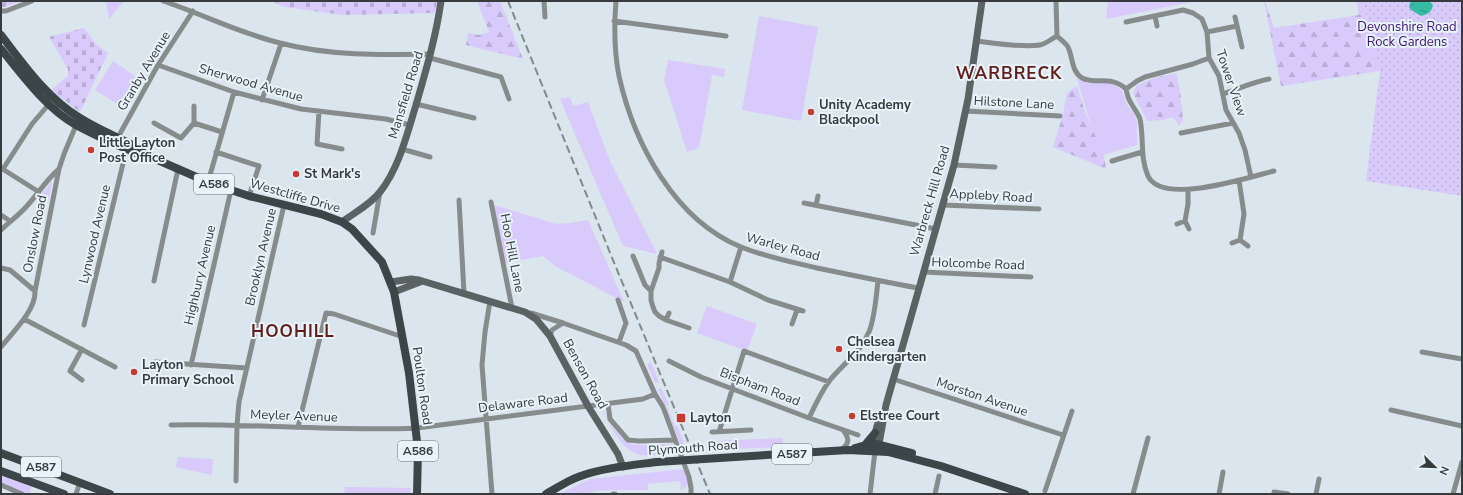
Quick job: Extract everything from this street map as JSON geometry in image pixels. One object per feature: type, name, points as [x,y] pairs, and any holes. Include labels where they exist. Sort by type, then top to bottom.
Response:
[{"type":"main road","name":"Mansfield Road","points":[[342,222],[368,204],[380,192],[394,168],[410,125],[431,56],[441,1]]},
{"type":"main road","name":"Warbreck Hill Road","points":[[875,446],[918,288],[954,164],[966,111],[982,1]]},
{"type":"main road","name":"Westcliffe Drive","points":[[1,35],[45,89],[78,121]]},
{"type":"main road","name":"Westcliffe Drive","points":[[1,49],[49,104],[61,115],[78,121],[127,145],[140,149],[146,155],[208,182],[249,196],[321,214],[342,222],[352,230],[382,262],[391,282]]},
{"type":"main road","points":[[391,282],[411,279],[422,281],[525,312]]},
{"type":"main road","points":[[394,292],[422,281]]},
{"type":"main road","name":"Poulton Road","points":[[391,282],[403,337],[417,428],[417,494]]},
{"type":"main road","name":"Benson Road","points":[[525,312],[536,319],[550,336],[588,406],[618,454],[623,467]]},
{"type":"main road","name":"Warbreck Hill Road","points":[[875,446],[875,433],[886,405]]},
{"type":"main road","points":[[864,445],[875,433]]},
{"type":"main road","name":"Plymouth Road","points":[[844,450],[864,445],[875,446]]},
{"type":"main road","name":"Plymouth Road","points":[[546,494],[580,476],[592,472],[636,464],[844,450],[875,446]]},
{"type":"main road","name":"A587","points":[[875,446],[888,452],[930,463],[1025,494]]},
{"type":"main road","name":"A587","points":[[1,453],[110,494]]},
{"type":"main road","name":"Benson Road","points":[[618,454],[626,460],[636,464]]},
{"type":"main road","name":"A587","points":[[1,471],[64,494]]},
{"type":"street","points":[[1,18],[3,11],[32,1]]},
{"type":"street","points":[[163,1],[193,11],[229,27],[281,44],[378,56],[431,56],[501,77],[509,99]]},
{"type":"street","points":[[544,1],[545,17]]},
{"type":"street","name":"Warley Road","points":[[616,1],[614,21],[615,42],[619,77],[626,100],[648,155],[666,185],[692,215],[723,238],[741,247],[776,258],[878,281],[918,288]]},
{"type":"street","points":[[1056,1],[1057,36],[1068,46],[1075,73],[1086,80],[1115,82],[1126,89],[1130,102],[1139,117],[1142,152],[1147,175],[1154,185],[1169,189],[1188,190],[1274,171]]},
{"type":"street","name":"Tower View","points":[[1126,22],[1178,10],[1188,11],[1202,19],[1207,32],[1209,58],[1219,76],[1226,110],[1239,133],[1245,150],[1251,177]]},
{"type":"street","name":"Granby Avenue","points":[[116,140],[158,65],[193,11]]},
{"type":"street","points":[[1155,16],[1157,26]]},
{"type":"street","points":[[1235,17],[1242,47]]},
{"type":"street","points":[[614,21],[726,36]]},
{"type":"street","points":[[1207,32],[1237,26]]},
{"type":"street","points":[[976,42],[1039,45],[1057,36]]},
{"type":"street","points":[[262,100],[281,44]]},
{"type":"street","points":[[1126,89],[1145,77],[1187,66],[1209,58]]},
{"type":"street","name":"Sherwood Avenue","points":[[158,65],[234,92],[262,100],[301,109],[386,118],[410,125]]},
{"type":"street","points":[[1223,94],[1269,79]]},
{"type":"street","points":[[208,182],[234,92]]},
{"type":"street","points":[[39,192],[2,168],[32,124],[49,104]]},
{"type":"street","points":[[416,104],[474,118]]},
{"type":"street","points":[[154,122],[181,138],[194,123],[194,106]]},
{"type":"street","points":[[318,111],[318,144],[342,149]]},
{"type":"street","name":"Hilstone Lane","points":[[966,111],[1060,116]]},
{"type":"street","name":"Onslow Road","points":[[1,347],[24,319],[35,299],[35,291],[59,169],[78,121]]},
{"type":"street","points":[[194,123],[222,132]]},
{"type":"street","points":[[1181,134],[1233,123]]},
{"type":"street","name":"Lynwood Avenue","points":[[84,325],[127,145]]},
{"type":"street","points":[[402,149],[430,157]]},
{"type":"street","points":[[216,152],[259,166],[249,196]]},
{"type":"street","points":[[1112,161],[1142,152]]},
{"type":"street","points":[[954,164],[995,167]]},
{"type":"street","points":[[1,230],[24,210],[49,178],[59,169]]},
{"type":"street","points":[[154,281],[178,169]]},
{"type":"street","points":[[1238,180],[1244,209],[1240,240]]},
{"type":"street","name":"Highbury Avenue","points":[[191,365],[231,190]]},
{"type":"street","points":[[1188,190],[1188,204],[1185,221],[1189,229]]},
{"type":"street","name":"Mansfield Road","points":[[373,232],[380,192]]},
{"type":"street","points":[[816,205],[818,196]]},
{"type":"street","points":[[459,200],[464,293]]},
{"type":"street","name":"Hoo Hill Lane","points":[[491,202],[512,308]]},
{"type":"street","points":[[804,203],[936,229]]},
{"type":"street","name":"Brooklyn Avenue","points":[[236,481],[239,402],[284,205]]},
{"type":"street","name":"Appleby Road","points":[[943,205],[1039,209]]},
{"type":"street","points":[[1,215],[10,221]]},
{"type":"street","points":[[1177,224],[1185,221]]},
{"type":"street","points":[[1232,243],[1240,240]]},
{"type":"street","points":[[1240,240],[1248,246]]},
{"type":"street","points":[[730,282],[741,247]]},
{"type":"street","points":[[688,328],[666,320],[655,312],[651,300],[651,291],[659,268],[661,254],[730,282],[756,296],[800,310],[792,324]]},
{"type":"street","points":[[633,256],[645,285],[651,291]]},
{"type":"street","points":[[1,268],[10,270],[35,291]]},
{"type":"street","name":"Holcombe Road","points":[[923,272],[1032,277]]},
{"type":"street","points":[[809,418],[819,397],[829,382],[858,350],[866,337],[871,325],[878,281]]},
{"type":"street","points":[[618,300],[626,323],[619,342]]},
{"type":"street","points":[[490,301],[482,365],[492,494]]},
{"type":"street","points":[[525,312],[563,323],[635,349],[655,394],[663,407],[689,477],[691,494]]},
{"type":"street","points":[[298,427],[326,313],[334,314],[403,337]]},
{"type":"street","points":[[666,320],[669,313]]},
{"type":"street","points":[[24,319],[114,367]]},
{"type":"street","points":[[550,336],[552,330],[563,323]]},
{"type":"street","points":[[82,349],[70,371],[82,380]]},
{"type":"street","points":[[719,432],[744,351],[829,382]]},
{"type":"street","points":[[1422,352],[1462,359]]},
{"type":"street","name":"Bispham Road","points":[[669,361],[701,377],[858,435]]},
{"type":"street","points":[[155,362],[247,368]]},
{"type":"street","name":"Morston Avenue","points":[[893,378],[1063,435]]},
{"type":"street","name":"Delaware Road","points":[[417,428],[608,404],[643,399],[655,394]]},
{"type":"street","name":"Benson Road","points":[[608,404],[608,414],[610,419],[628,440],[675,440]]},
{"type":"street","points":[[1391,410],[1462,426]]},
{"type":"street","points":[[1045,491],[1072,411]]},
{"type":"street","name":"Meyler Avenue","points":[[171,425],[237,425],[382,430],[417,428]]},
{"type":"street","points":[[712,432],[751,430]]},
{"type":"street","points":[[843,430],[848,437],[844,450]]},
{"type":"street","points":[[1133,494],[1148,438]]},
{"type":"street","points":[[870,494],[875,446]]},
{"type":"street","points":[[1453,494],[1462,462]]},
{"type":"street","points":[[1219,494],[1223,472]]},
{"type":"street","points":[[935,494],[939,476]]},
{"type":"street","points":[[1316,494],[1319,479]]},
{"type":"street","points":[[76,494],[80,482]]},
{"type":"street","points":[[1,485],[22,494]]},
{"type":"street","points":[[1274,492],[1288,494]]},
{"type":"green space","points":[[1,1],[22,1],[1,8]]},
{"type":"green space","points":[[106,1],[124,1],[109,19]]},
{"type":"green space","points":[[272,1],[437,1],[435,13],[343,15],[284,7]]},
{"type":"green space","points":[[477,1],[500,1],[523,59],[466,45],[468,33],[479,35],[489,32]]},
{"type":"green space","points":[[1108,1],[1196,1],[1106,19]]},
{"type":"green space","points":[[1264,1],[1274,28],[1359,15],[1357,1],[1362,1],[1380,71],[1281,86]]},
{"type":"green space","name":"Devonshire Road Rock Gardens","points":[[1362,1],[1462,1],[1462,196],[1366,181],[1380,71]]},
{"type":"green space","points":[[759,16],[818,27],[801,121],[742,110]]},
{"type":"green space","points":[[84,28],[96,44],[108,53],[80,112],[51,90],[68,76],[68,69],[49,37]]},
{"type":"green space","points":[[668,60],[725,69],[724,77],[712,75],[699,148],[687,152],[664,80]]},
{"type":"green space","points":[[113,61],[142,81],[124,108],[95,90]]},
{"type":"green space","points":[[1176,73],[1180,90],[1183,120],[1179,126],[1173,117],[1162,120],[1147,121],[1133,93],[1137,85],[1154,78]]},
{"type":"green space","points":[[1077,78],[1087,83],[1107,83],[1115,85],[1122,90],[1127,105],[1135,115],[1137,123],[1137,145],[1103,155],[1092,130]]},
{"type":"green space","points":[[1077,86],[1087,118],[1102,151],[1106,169],[1053,147],[1062,118],[1067,93]]},
{"type":"green space","points":[[570,97],[573,106],[588,102],[610,161],[657,254],[623,246],[560,99]]},
{"type":"green space","points":[[52,182],[48,201],[39,199],[50,183]]},
{"type":"green space","points":[[494,205],[556,224],[588,220],[624,302],[555,266],[543,256],[504,263]]},
{"type":"green space","points":[[707,306],[757,324],[747,351],[697,333]]},
{"type":"green space","points":[[651,362],[659,382],[655,383],[647,364]]},
{"type":"green space","points":[[661,388],[669,405],[667,406],[666,404],[664,405],[658,389]]},
{"type":"green space","points":[[670,408],[668,410],[683,440],[684,450],[666,409]]},
{"type":"green space","points":[[610,424],[622,438],[631,444],[674,444],[677,452],[642,455],[629,450],[618,438]]},
{"type":"green space","points":[[783,438],[782,447],[711,450],[707,439],[714,441]]},
{"type":"green space","points":[[178,457],[213,459],[212,475],[176,467]]},
{"type":"green space","points":[[684,469],[687,484],[684,489],[681,490],[680,481],[648,484],[648,490],[611,490],[596,491],[584,494],[559,494],[590,479]]},
{"type":"green space","points":[[1,471],[33,483],[29,494],[22,494],[1,486]]},
{"type":"green space","points":[[345,487],[411,488],[410,494],[344,494]]},
{"type":"water","points":[[1411,1],[1429,1],[1433,5],[1429,13],[1421,16],[1409,7]]},
{"type":"railway","points":[[508,1],[710,494]]},
{"type":"place","name":"Unity Academy Blackpool","points":[[811,112]]},
{"type":"place","name":"Little Layton Post Office","points":[[91,150]]},
{"type":"place","name":"St Mark's","points":[[296,174]]},
{"type":"place","name":"Chelsea Kindergarten","points":[[839,349]]},
{"type":"place","name":"Layton Primary School","points":[[134,372]]},
{"type":"place","name":"Elstree Court","points":[[852,416]]},
{"type":"place","name":"Layton","points":[[681,418]]},
{"type":"district","name":"WARBRECK","points":[[1009,73]]},
{"type":"district","name":"HOOHILL","points":[[293,331]]}]
